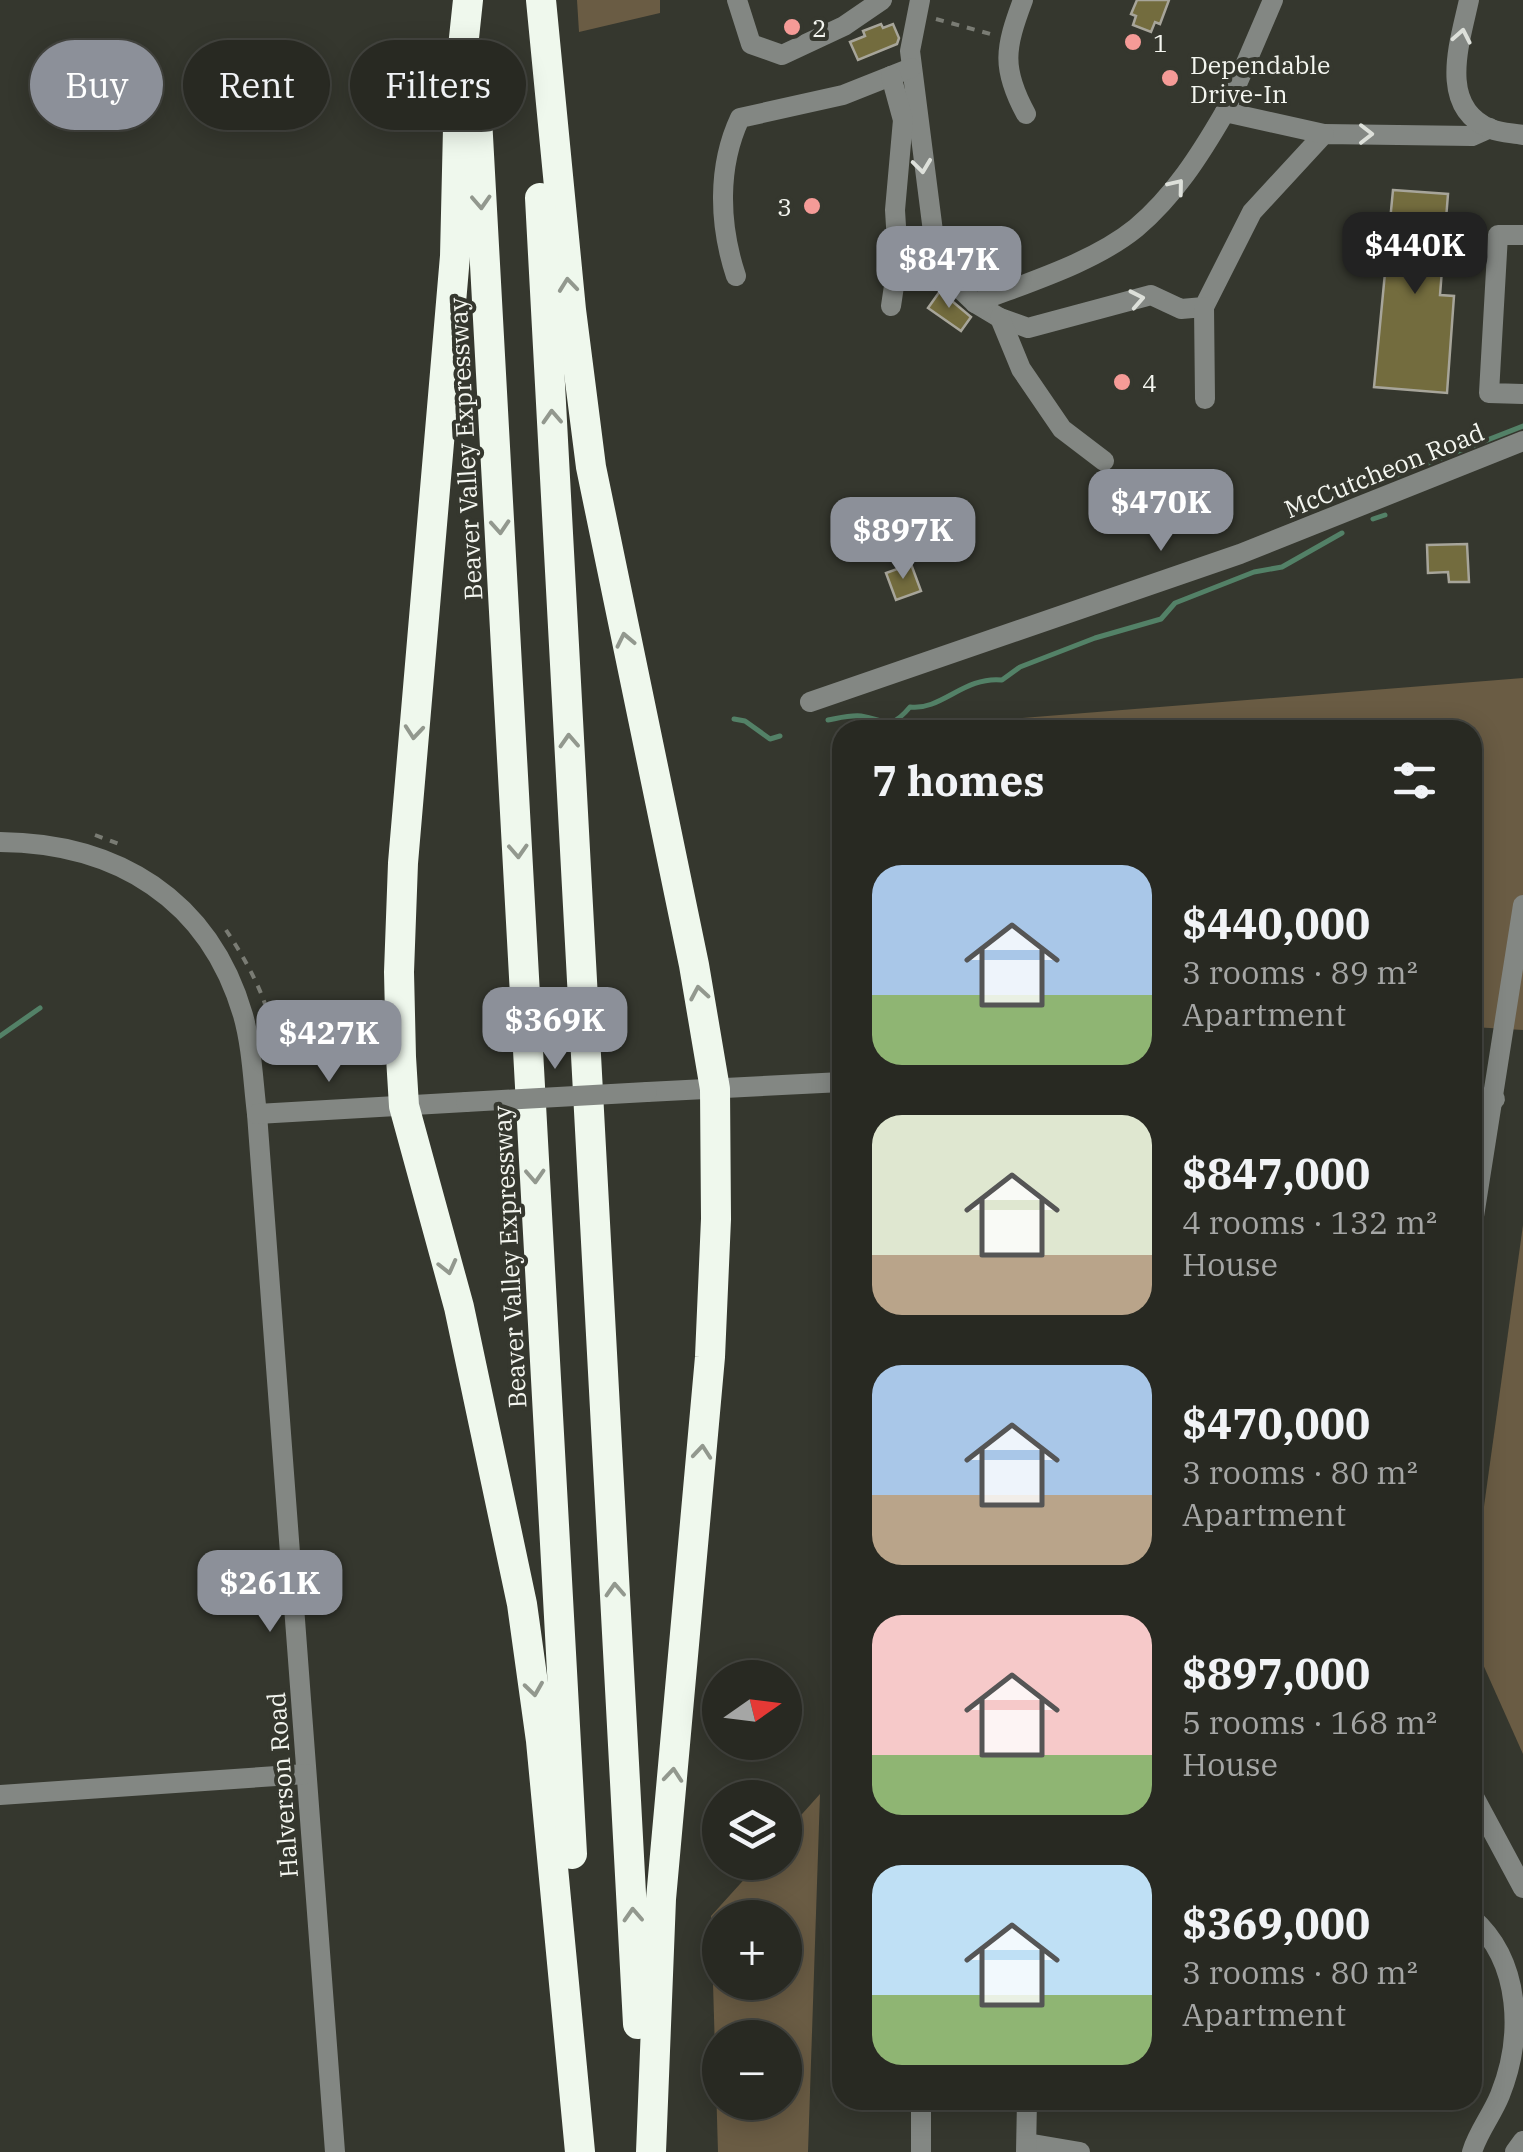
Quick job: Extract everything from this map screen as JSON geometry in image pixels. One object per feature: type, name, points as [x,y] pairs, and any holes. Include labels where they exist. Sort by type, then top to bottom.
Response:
[{"type":"highway","points":[[470,0],[459,85],[455,256],[404,863],[399,972],[404,1106],[458,1307],[522,1604],[542,1741],[580,2152]]},
{"type":"highway","name":"Beaver Valley Expressway","points":[[470,0],[588,2152]]},
{"type":"highway","points":[[530,0],[636,1952],[642,2152]]},
{"type":"highway","points":[[541,0],[570,310],[591,467],[694,965],[715,1089],[716,1218],[710,1357],[661,1898],[651,2152]]},
{"type":"street","points":[[737,0],[751,44],[782,56],[844,26],[882,0]]},
{"type":"street","points":[[1023,0],[1009,39],[1010,83],[1026,114]]},
{"type":"street","points":[[975,303],[1073,264],[1133,230],[1168,197],[1226,112],[1273,0]]},
{"type":"street","points":[[1469,0],[1454,82],[1467,110],[1490,128],[1523,135]]},
{"type":"street","points":[[891,306],[898,259],[901,72],[910,51],[918,7]]},
{"type":"street","points":[[901,72],[936,254],[952,281],[975,303],[1028,328],[1151,295],[1181,308],[1204,308]]},
{"type":"street","points":[[736,276],[728,250],[724,182],[728,144],[740,118],[843,95],[901,72]]},
{"type":"street","points":[[1226,112],[1324,134],[1472,136],[1490,128]]},
{"type":"street","points":[[1205,399],[1204,308],[1252,212],[1324,134]]},
{"type":"street","points":[[1523,235],[1498,235],[1490,393],[1523,394]]},
{"type":"street","points":[[898,259],[936,254]]},
{"type":"street","points":[[1000,318],[1021,368],[1062,429],[1104,461]]},
{"type":"street","name":"McCutcheon Road","points":[[810,702],[1240,554],[1523,441]]},
{"type":"street","name":"Halverson Road","points":[[0,842],[74,849],[121,866],[148,882],[196,922],[223,966],[250,1046],[336,2152]]},
{"type":"street","points":[[1482,1172],[1523,904]]},
{"type":"street","points":[[257,1114],[832,1083]]},
{"type":"street","points":[[1482,1097],[1495,1099]]},
{"type":"street","points":[[0,1795],[306,1774]]},
{"type":"street","points":[[1482,1812],[1523,1888]]},
{"type":"street","points":[[1472,2152],[1504,2084],[1516,2032],[1506,1971],[1492,1940],[1482,1929]]},
{"type":"street","points":[[920,2110],[921,2152]]},
{"type":"street","points":[[1028,2110],[1027,2147],[1080,2152]]},
{"type":"street","points":[[1516,2152],[1523,2141]]},
{"type":"path","points":[[918,7],[1009,39]]},
{"type":"shaded area","points":[[577,0],[660,0],[660,13],[579,32]]},
{"type":"shaded area","points":[[1523,678],[1523,1030],[1482,1028],[1482,720],[996,720]]},
{"type":"shaded area","points":[[1523,1225],[1523,1754],[1482,1662],[1482,1521]]},
{"type":"shaded area","points":[[820,1794],[808,2152],[718,2152],[717,2120],[802,2120],[802,2020],[714,2020],[713,2000],[802,2000],[802,1900],[725,1900],[744,1880],[802,1880],[802,1814]]},
{"type":"building","points":[[1137,0],[1169,0],[1160,24],[1155,22],[1151,32],[1133,25],[1136,16],[1131,14]]},
{"type":"building","points":[[881,24],[883,28],[893,24],[899,38],[897,44],[858,60],[850,42]]},
{"type":"building","points":[[1393,190],[1448,194],[1440,295],[1454,296],[1447,393],[1374,387]]},
{"type":"building","points":[[940,291],[971,317],[961,331],[928,308]]},
{"type":"building","points":[[1467,544],[1469,582],[1449,582],[1448,572],[1428,573],[1427,545]]},
{"type":"building","points":[[911,564],[921,591],[896,600],[886,573]]},
{"type":"waterway","points":[[1395,476],[1523,426]]},
{"type":"waterway","points":[[1373,519],[1385,515]]},
{"type":"waterway","points":[[894,720],[910,707],[932,704],[976,683],[1002,680],[1020,667],[1095,638],[1161,619],[1175,603],[1254,572],[1282,567],[1342,533]]},
{"type":"waterway","points":[[828,720],[857,716],[877,720]]},
{"type":"waterway","points":[[734,719],[745,721],[770,739],[780,736]]},
{"type":"waterway","points":[[0,1036],[40,1008]]},
{"type":"place","name":"2","points":[[792,27]]},
{"type":"place","name":"1","points":[[1133,42]]},
{"type":"place","name":"Dependable Drive-In","points":[[1170,78]]},
{"type":"place","name":"3","points":[[812,206]]},
{"type":"place","name":"4","points":[[1122,382]]}]
